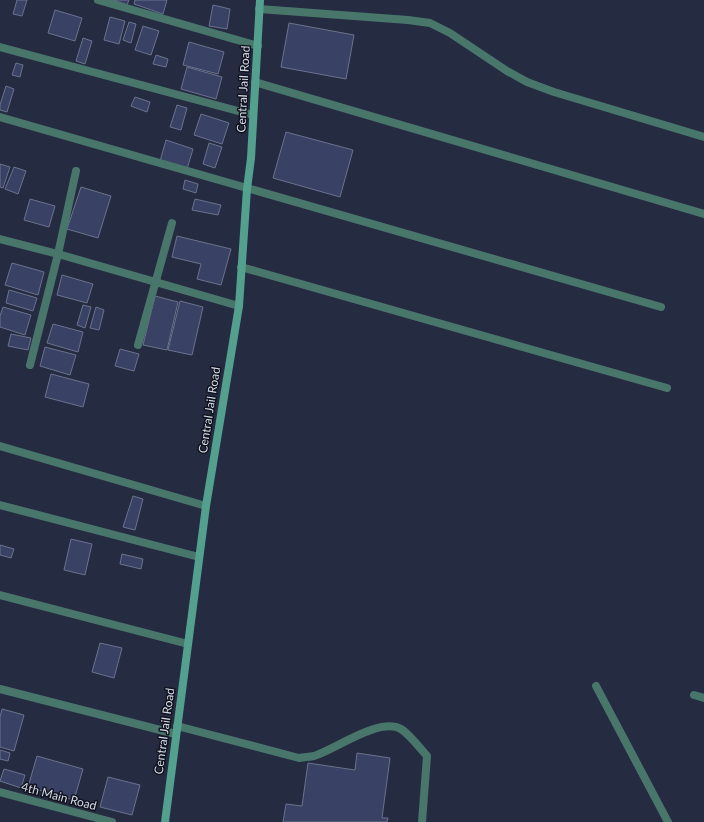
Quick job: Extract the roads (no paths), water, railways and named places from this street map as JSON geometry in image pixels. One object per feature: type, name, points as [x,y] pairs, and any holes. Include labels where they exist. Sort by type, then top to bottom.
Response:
[{"type":"main road","name":"Central Jail Road","points":[[165,822],[206,506],[239,306],[247,189],[251,158],[260,0]]},
{"type":"street","points":[[98,0],[258,46]]},
{"type":"street","points":[[260,9],[408,20],[430,24],[450,33],[507,71],[527,82],[554,92],[704,137]]},
{"type":"street","points":[[0,47],[253,115]]},
{"type":"street","points":[[255,82],[704,214]]},
{"type":"street","points":[[0,117],[661,307]]},
{"type":"street","points":[[30,365],[58,254],[76,171]]},
{"type":"street","points":[[138,345],[172,223]]},
{"type":"street","points":[[0,239],[58,254],[239,306]]},
{"type":"street","points":[[241,267],[667,388]]},
{"type":"street","points":[[0,446],[206,506]]},
{"type":"street","points":[[0,505],[199,557]]},
{"type":"street","points":[[0,595],[188,644]]},
{"type":"street","points":[[596,686],[668,822]]},
{"type":"street","points":[[0,689],[299,758],[314,756],[349,739],[380,727],[393,726],[402,730],[427,756],[422,822]]},
{"type":"street","points":[[694,695],[704,698]]},
{"type":"street","name":"4th Main Road","points":[[0,792],[112,822]]}]
